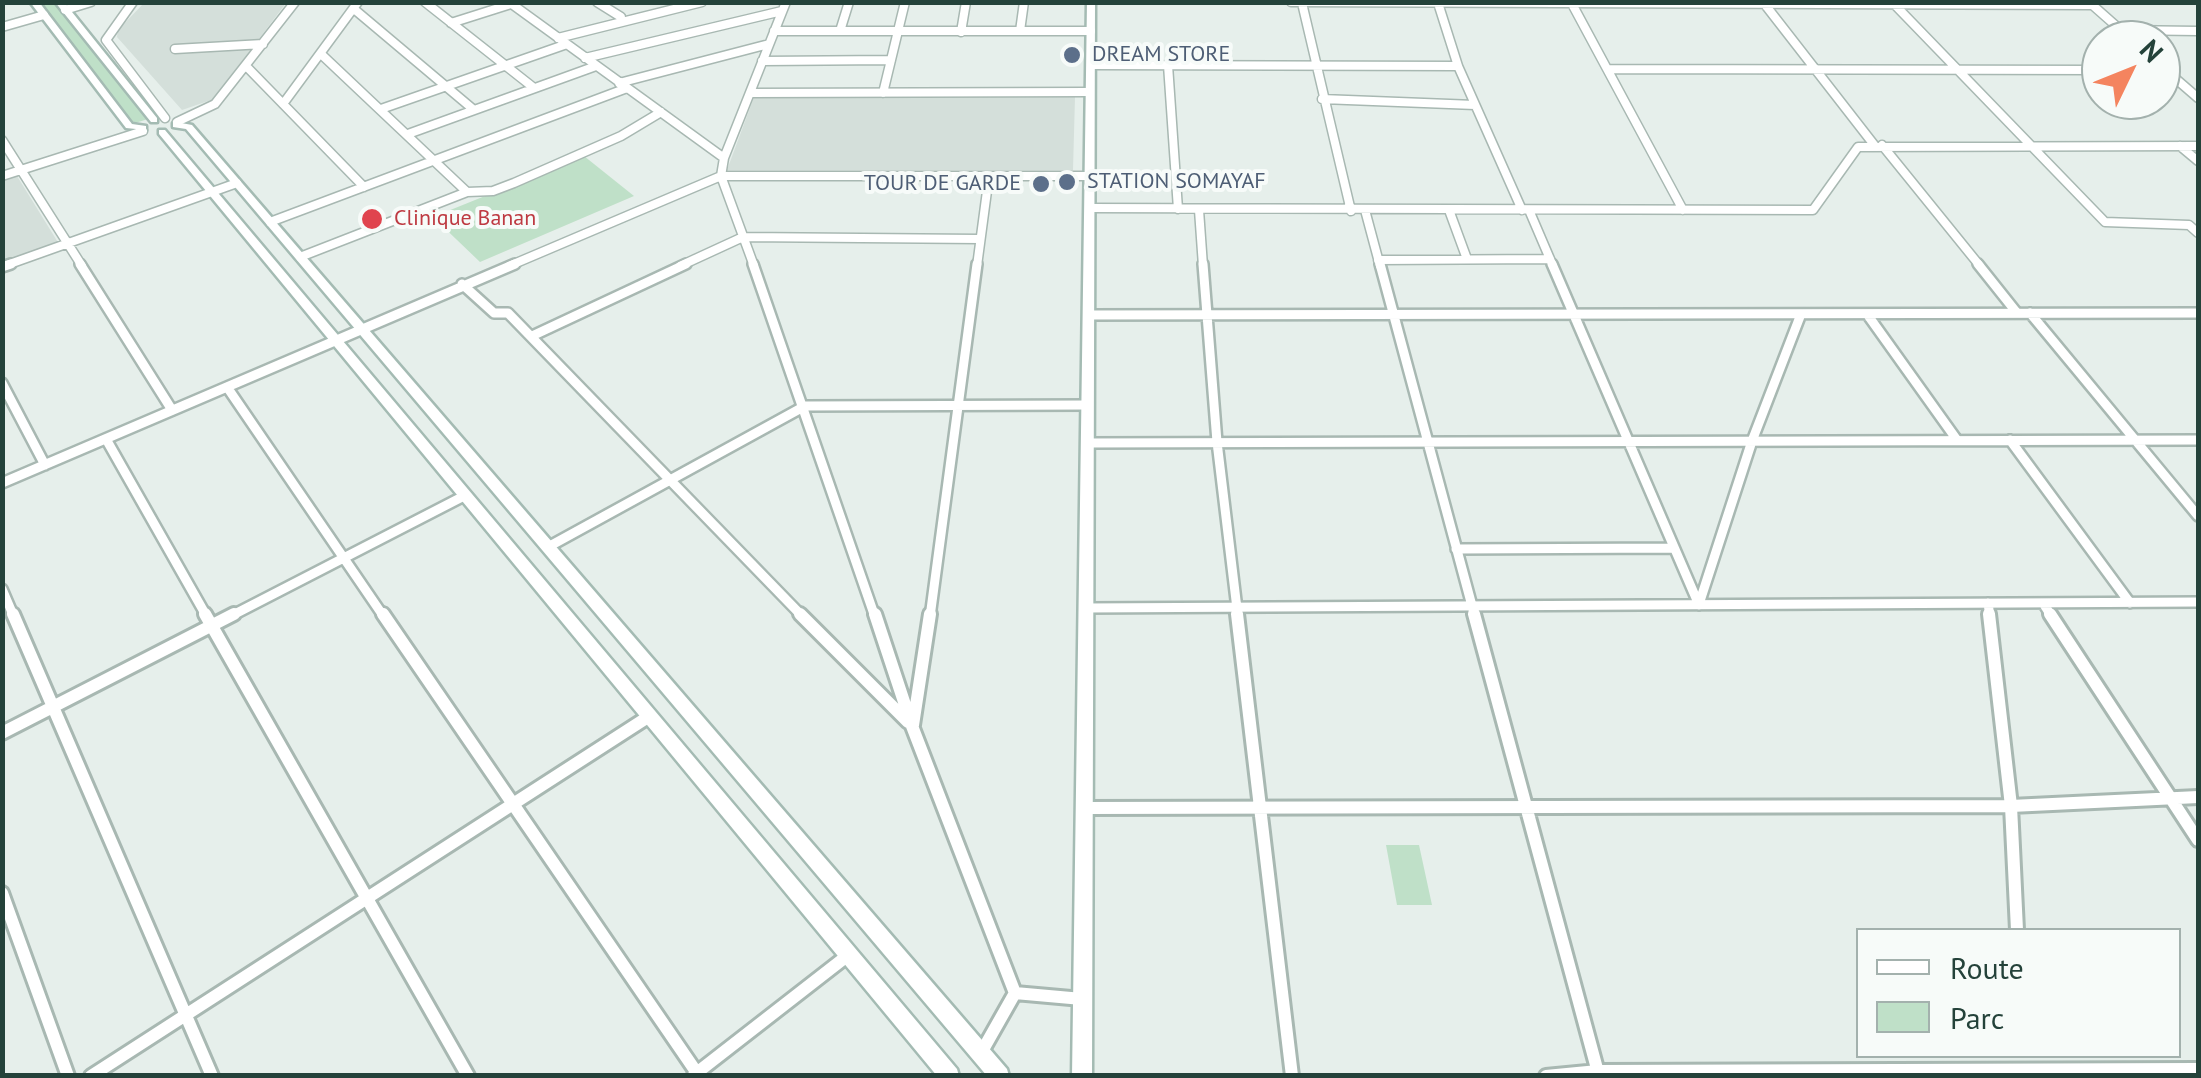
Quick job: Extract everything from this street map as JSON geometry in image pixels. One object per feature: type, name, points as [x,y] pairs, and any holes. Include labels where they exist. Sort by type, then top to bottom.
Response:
[{"type":"main road","points":[[34,2],[129,126],[162,132],[176,124]]},
{"type":"main road","points":[[1082,1076],[1091,2]]},
{"type":"main road","points":[[62,6],[160,119],[189,127],[1000,1076]]},
{"type":"main road","points":[[143,129],[160,119]]},
{"type":"main road","points":[[162,132],[950,1076]]},
{"type":"street","points":[[62,6],[91,2]]},
{"type":"street","points":[[133,2],[109,30],[106,40],[160,119]]},
{"type":"street","points":[[176,124],[211,108],[295,2]]},
{"type":"street","points":[[425,2],[534,88]]},
{"type":"street","points":[[597,2],[621,17],[621,22]]},
{"type":"street","points":[[558,38],[702,2]]},
{"type":"street","points":[[840,31],[849,2]]},
{"type":"street","points":[[883,92],[905,2]]},
{"type":"street","points":[[962,32],[966,2]]},
{"type":"street","points":[[1020,31],[1024,2]]},
{"type":"street","points":[[1291,2],[2090,4]]},
{"type":"street","points":[[1302,2],[1314,67],[1351,211]]},
{"type":"street","points":[[451,23],[510,3],[724,158]]},
{"type":"street","points":[[1438,3],[1475,106],[1550,259],[1698,605]]},
{"type":"street","points":[[1572,3],[1683,210]]},
{"type":"street","points":[[1763,3],[2018,313]]},
{"type":"street","points":[[1894,5],[2105,222],[2189,224],[2198,233]]},
{"type":"street","points":[[283,104],[356,6],[474,110]]},
{"type":"street","points":[[784,7],[724,158],[722,176],[806,406],[912,726],[1015,993]]},
{"type":"street","points":[[585,58],[784,7]]},
{"type":"street","points":[[2,27],[44,16]]},
{"type":"street","points":[[774,31],[1091,31]]},
{"type":"street","points":[[175,50],[263,44]]},
{"type":"street","points":[[381,110],[567,44]]},
{"type":"street","points":[[270,222],[624,85],[769,44]]},
{"type":"street","points":[[321,54],[467,192]]},
{"type":"street","points":[[762,61],[891,60]]},
{"type":"street","points":[[1090,64],[1458,66]]},
{"type":"street","points":[[246,66],[364,186]]},
{"type":"street","points":[[408,134],[596,66]]},
{"type":"street","points":[[1168,66],[1178,210]]},
{"type":"street","points":[[1608,69],[2081,70]]},
{"type":"street","points":[[750,93],[1090,92]]},
{"type":"street","points":[[1322,100],[1475,106]]},
{"type":"street","points":[[300,256],[467,192],[493,191],[514,183],[621,136],[660,112]]},
{"type":"street","points":[[2,176],[143,129]]},
{"type":"street","points":[[2,140],[172,410]]},
{"type":"street","points":[[2180,146],[2198,162]]},
{"type":"street","points":[[1089,208],[1813,210],[1858,148],[2198,146]]},
{"type":"street","points":[[2,483],[722,176],[1090,176]]},
{"type":"street","points":[[912,726],[942,542],[956,405],[989,176]]},
{"type":"street","points":[[2,267],[237,183]]},
{"type":"street","points":[[1199,210],[1217,442],[1292,1076]]},
{"type":"street","points":[[1364,210],[1599,1073]]},
{"type":"street","points":[[1449,210],[1467,259]]},
{"type":"street","points":[[532,336],[743,237],[980,239]]},
{"type":"street","points":[[1378,260],[1550,259]]},
{"type":"street","points":[[462,284],[494,313],[508,313],[532,336],[667,480],[912,726]]},
{"type":"street","points":[[2030,313],[2198,516]]},
{"type":"street","points":[[1088,315],[2198,313]]},
{"type":"street","points":[[1698,605],[1752,441],[1802,314]]},
{"type":"street","points":[[1866,314],[1957,440]]},
{"type":"street","points":[[2,382],[46,465]]},
{"type":"street","points":[[227,386],[697,1075],[847,956]]},
{"type":"street","points":[[548,547],[806,406],[1088,405]]},
{"type":"street","points":[[106,439],[468,1076]]},
{"type":"street","points":[[2010,440],[2130,603]]},
{"type":"street","points":[[1087,442],[2198,440]]},
{"type":"street","points":[[2,733],[464,496]]},
{"type":"street","points":[[1456,549],[1674,548]]},
{"type":"street","points":[[2,589],[212,1076]]},
{"type":"street","points":[[1086,608],[2198,602]]},
{"type":"street","points":[[2042,603],[2198,840]]},
{"type":"street","points":[[1988,604],[2011,806],[2018,928]]},
{"type":"street","points":[[91,1076],[648,717]]},
{"type":"street","points":[[1084,808],[2011,806],[2198,797]]},
{"type":"street","points":[[2,893],[68,1076]]},
{"type":"street","points":[[981,1052],[1015,993]]},
{"type":"street","points":[[1015,993],[1082,998]]},
{"type":"street","points":[[1546,1076],[1902,1073],[2025,1067],[2198,1069]]},
{"type":"shaded area","points":[[144,3],[286,3],[214,99],[182,110],[117,37],[118,30]]},
{"type":"shaded area","points":[[754,97],[1075,97],[1073,170],[727,170]]},
{"type":"shaded area","points":[[17,176],[59,244],[3,264],[2,180]]},
{"type":"green space","points":[[38,3],[55,3],[148,119],[132,124]]},
{"type":"green space","points":[[584,156],[634,196],[480,262],[433,217]]},
{"type":"green space","points":[[1386,845],[1419,845],[1432,905],[1397,905]]},
{"type":"place","name":"DREAM STORE","points":[[1072,55]]},
{"type":"place","name":"STATION SOMAYAF","points":[[1067,182]]},
{"type":"place","name":"TOUR DE GARDE","points":[[1041,184]]},
{"type":"place","name":"Clinique Banan","points":[[372,219]]}]
